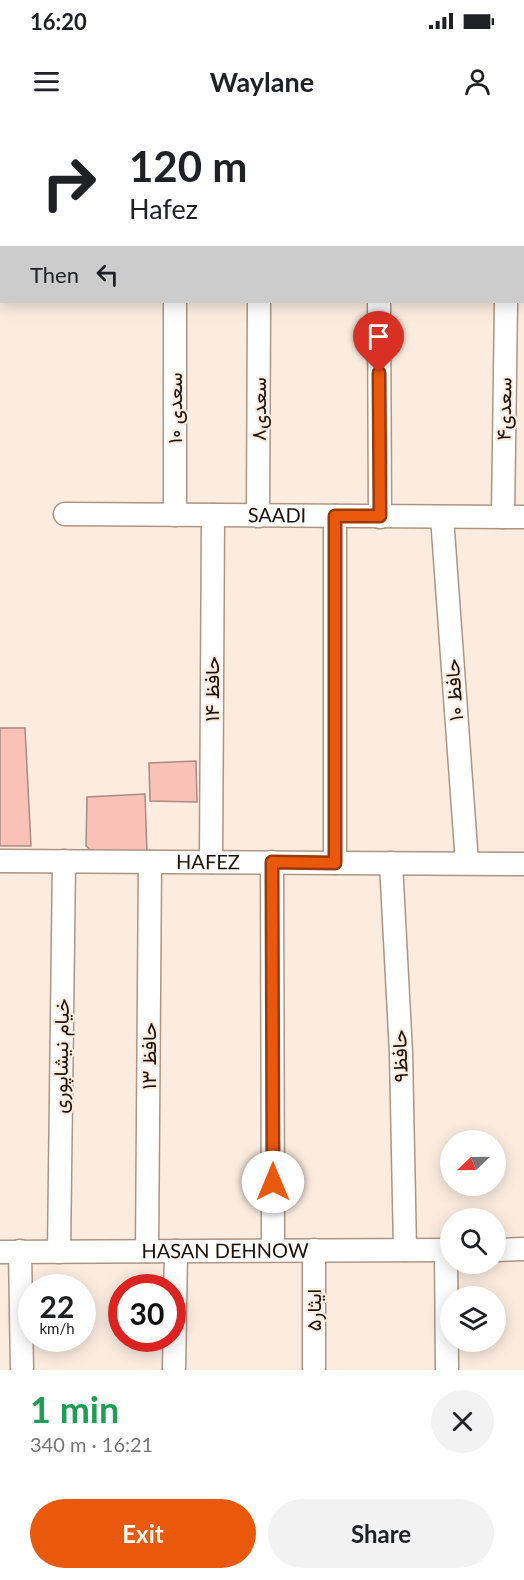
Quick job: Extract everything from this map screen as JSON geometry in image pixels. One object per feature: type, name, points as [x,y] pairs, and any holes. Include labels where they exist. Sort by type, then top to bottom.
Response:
[{"type":"street","name":"سعدی ۱۰","points":[[175,303],[175,515]]},
{"type":"street","name":"سعدی۸","points":[[258,516],[259,303]]},
{"type":"street","points":[[379,303],[380,516]]},
{"type":"street","name":"سعدی۴","points":[[506,303],[514,517]]},
{"type":"street","name":"SAADI","points":[[65,514],[514,517]]},
{"type":"street","name":"حافظ ۱۴","points":[[211,862],[213,515]]},
{"type":"street","points":[[335,516],[335,863]]},
{"type":"street","name":"حافظ ۱۰","points":[[442,517],[467,863]]},
{"type":"street","name":"HAFEZ","points":[[0,861],[524,864]]},
{"type":"street","name":"خیام نیشاپوری","points":[[59,1252],[63,861]]},
{"type":"street","name":"حافظ ۱۳","points":[[147,1251],[150,862]]},
{"type":"street","points":[[272,862],[273,1250]]},
{"type":"street","name":"حافظ۹","points":[[391,863],[401,1053],[405,1250]]},
{"type":"street","points":[[506,1250],[524,1249]]},
{"type":"street","name":"ایثار۵","points":[[314,1250],[314,1370]]},
{"type":"street","name":"HASAN DEHNOW","points":[[10,1252],[440,1250]]},
{"type":"street","points":[[174,1370],[176,1251]]},
{"type":"street","points":[[10,1252],[22,1370]]},
{"type":"street","points":[[447,1370],[448,1274]]},
{"type":"building","points":[[0,728],[25,728],[31,846],[0,846]]},
{"type":"building","points":[[196,761],[197,802],[150,801],[149,763]]},
{"type":"building","points":[[145,794],[147,854],[100,858],[86,846],[87,797]]},
{"type":"route","points":[[273,1182],[272,862],[335,863],[335,516],[380,516],[379,373]]}]
